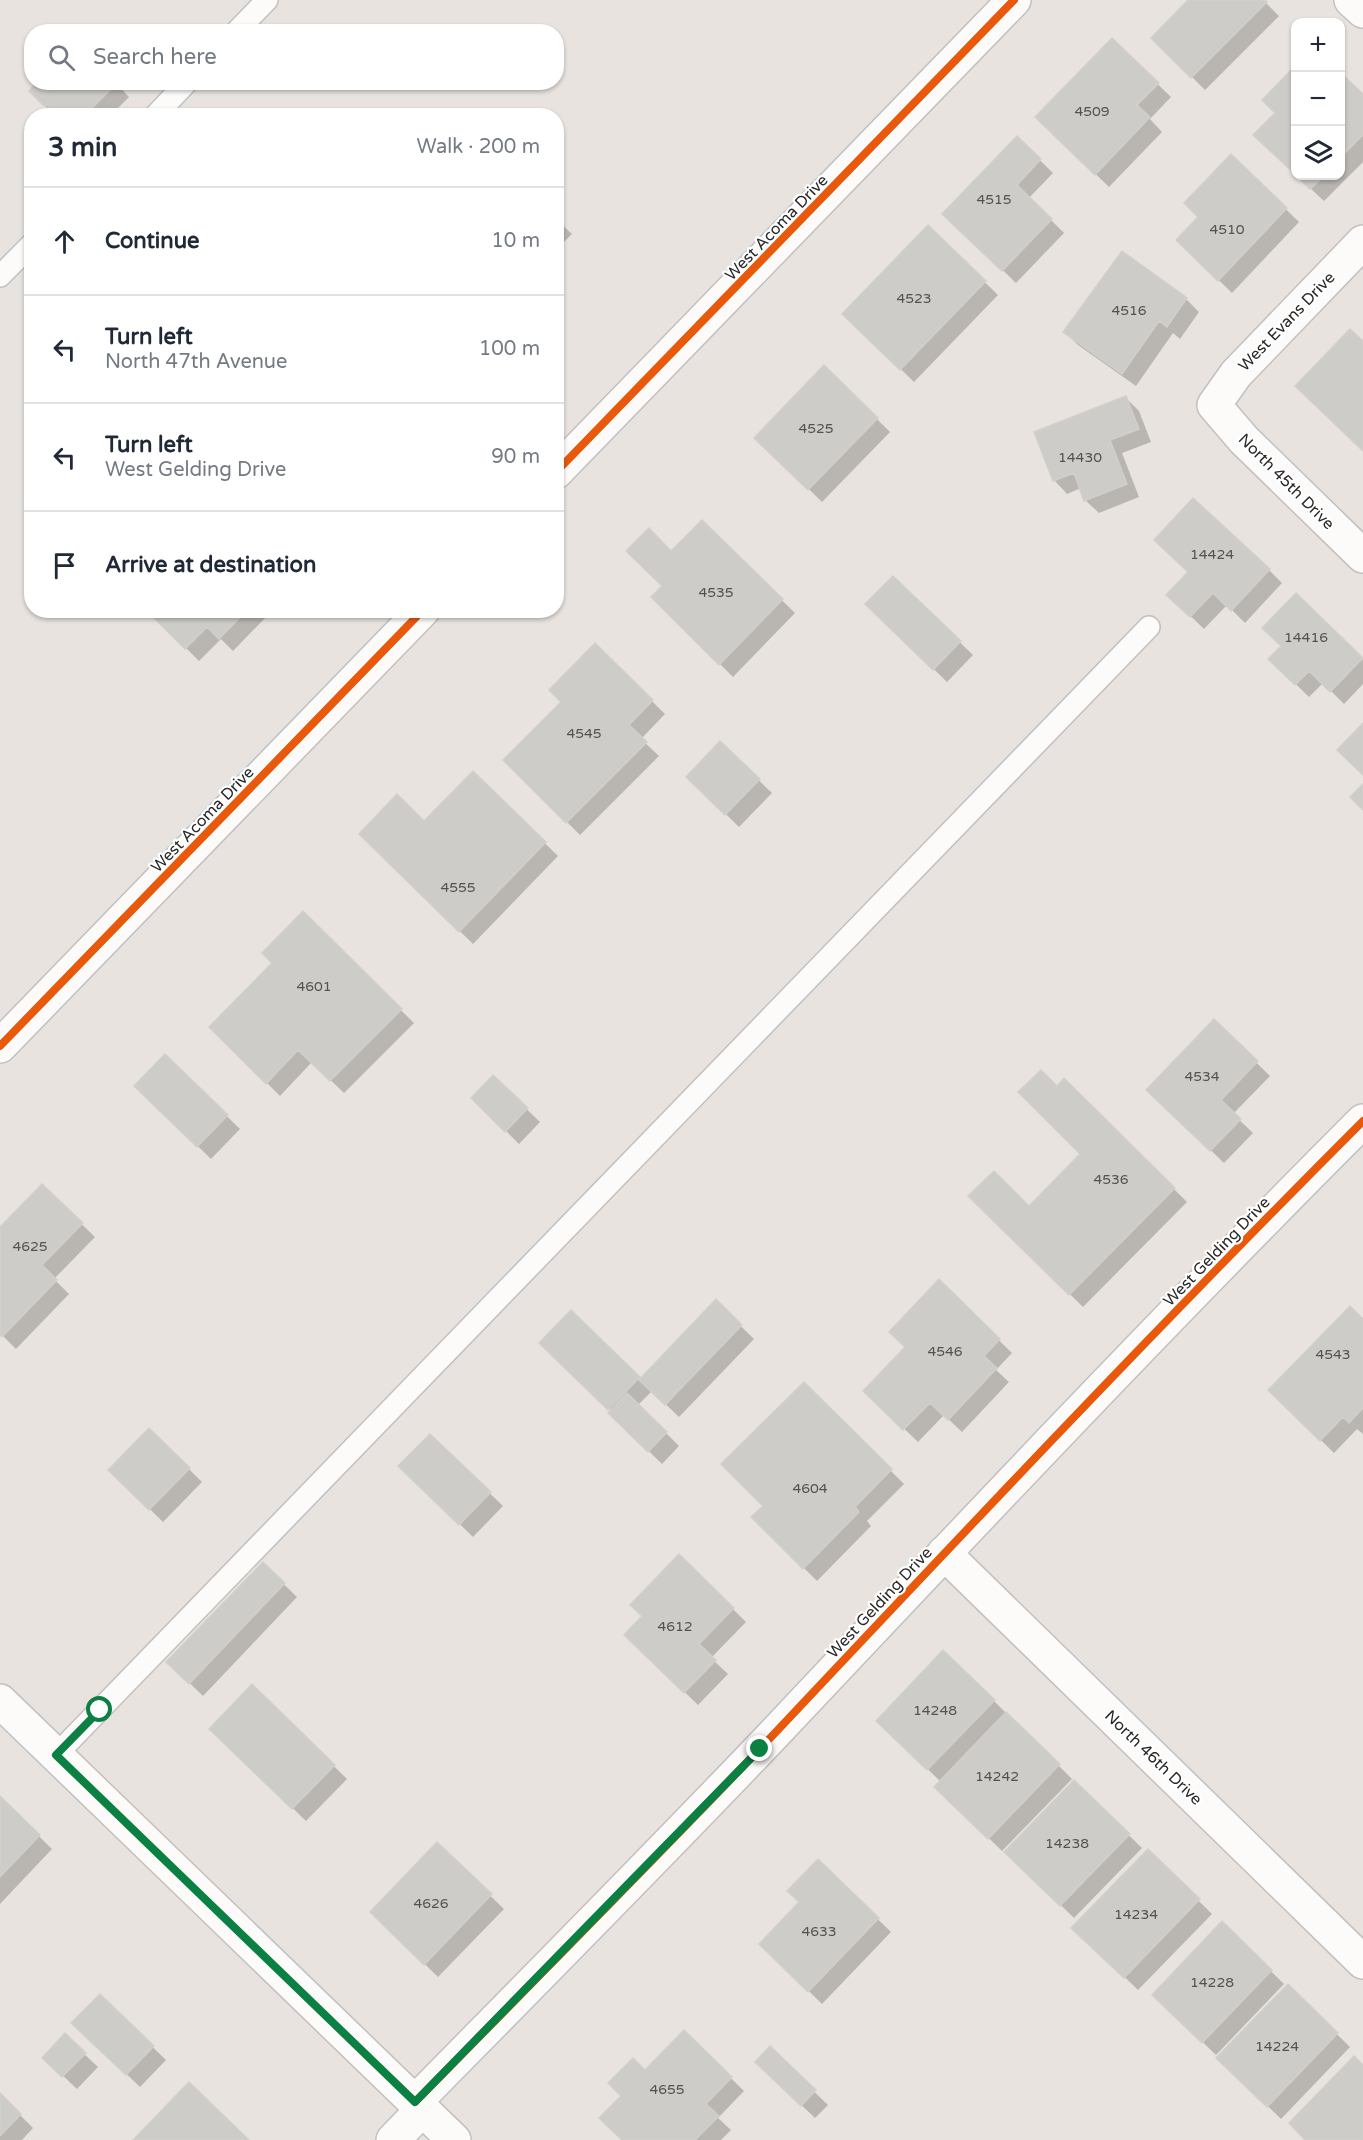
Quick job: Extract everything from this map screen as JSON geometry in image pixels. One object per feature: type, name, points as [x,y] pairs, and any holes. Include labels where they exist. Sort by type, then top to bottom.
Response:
[{"type":"street","name":"West Acoma Drive","points":[[564,464],[1014,0]]},
{"type":"street","points":[[1352,0],[1363,11]]},
{"type":"street","name":"West Evans Drive","points":[[1214,405],[1236,374],[1363,242]]},
{"type":"street","name":"North 45th Drive","points":[[1214,405],[1244,440],[1363,556]]},
{"type":"street","name":"West Acoma Drive","points":[[0,1046],[415,618]]},
{"type":"street","name":"West Gelding Drive","points":[[393,2140],[419,2106],[944,1553],[1363,1121]]},
{"type":"street","name":"North 46th Drive","points":[[944,1553],[1363,1962]]},
{"type":"street","points":[[0,1701],[454,2140]]},
{"type":"lane","points":[[244,24],[267,0]]},
{"type":"lane","points":[[163,108],[179,90]]},
{"type":"lane","points":[[0,276],[24,252]]},
{"type":"lane","points":[[56,1755],[1149,627]]},
{"type":"building","points":[[1188,0],[1265,0],[1267,2],[1191,78],[1151,38]]},
{"type":"building","points":[[1112,38],[1159,83],[1137,105],[1150,117],[1095,175],[1035,117]]},
{"type":"building","points":[[1291,70],[1291,170],[1253,135],[1275,113],[1262,100]]},
{"type":"building","points":[[1345,77],[1363,94],[1363,135],[1345,153]]},
{"type":"building","points":[[110,90],[92,108],[50,108],[46,104],[44,106],[29,91]]},
{"type":"building","points":[[1017,136],[1041,159],[1017,185],[1052,219],[1002,271],[942,214]]},
{"type":"building","points":[[1231,154],[1287,208],[1218,281],[1176,240],[1198,217],[1184,203]]},
{"type":"building","points":[[1300,180],[1320,180],[1310,189]]},
{"type":"building","points":[[928,225],[986,281],[900,370],[842,314]]},
{"type":"building","points":[[1122,251],[1187,298],[1167,327],[1159,321],[1122,374],[1063,332]]},
{"type":"building","points":[[1350,329],[1363,341],[1363,451],[1295,386]]},
{"type":"building","points":[[824,365],[878,418],[808,490],[754,438]]},
{"type":"building","points":[[1126,396],[1139,429],[1110,440],[1127,484],[1084,501],[1074,473],[1053,481],[1034,432]]},
{"type":"building","points":[[1193,498],[1270,569],[1231,611],[1213,593],[1190,617],[1166,595],[1188,572],[1154,540]]},
{"type":"building","points":[[702,520],[783,599],[719,665],[651,597],[662,586],[626,551],[649,528],[671,551]]},
{"type":"building","points":[[893,576],[961,641],[933,670],[865,604]]},
{"type":"building","points":[[1296,593],[1363,658],[1330,692],[1309,671],[1295,685],[1268,659],[1281,646],[1262,628]]},
{"type":"building","points":[[154,618],[239,618],[219,639],[207,627],[185,649]]},
{"type":"building","points":[[595,643],[653,700],[629,725],[647,742],[566,823],[503,760],[561,702],[549,690]]},
{"type":"building","points":[[1363,723],[1363,775],[1337,750]]},
{"type":"building","points":[[720,741],[760,779],[725,815],[686,777]]},
{"type":"building","points":[[473,771],[546,842],[459,932],[359,834],[397,794],[424,821]]},
{"type":"building","points":[[1363,784],[1363,810],[1350,797]]},
{"type":"building","points":[[303,911],[402,1009],[330,1081],[298,1050],[266,1084],[209,1027],[272,963],[262,953]]},
{"type":"building","points":[[1214,1019],[1258,1061],[1221,1100],[1241,1119],[1210,1151],[1146,1090]]},
{"type":"building","points":[[165,1054],[228,1115],[197,1147],[134,1086]]},
{"type":"building","points":[[1041,1070],[1057,1086],[1064,1078],[1175,1188],[1069,1295],[968,1196],[994,1171],[1029,1206],[1080,1154],[1018,1092]]},
{"type":"building","points":[[493,1075],[528,1108],[505,1132],[471,1098]]},
{"type":"building","points":[[42,1184],[83,1223],[42,1265],[57,1280],[2,1337],[0,1335],[0,1227]]},
{"type":"building","points":[[939,1279],[1000,1339],[984,1356],[997,1368],[948,1420],[930,1403],[903,1430],[863,1391],[905,1347],[889,1332]]},
{"type":"building","points":[[716,1299],[742,1325],[665,1405],[639,1380]]},
{"type":"building","points":[[1350,1306],[1363,1319],[1363,1408],[1349,1423],[1343,1417],[1320,1441],[1268,1390]]},
{"type":"building","points":[[571,1310],[640,1377],[608,1410],[539,1343]]},
{"type":"building","points":[[804,1382],[892,1469],[855,1507],[859,1512],[803,1569],[751,1517],[763,1506],[721,1464]]},
{"type":"building","points":[[627,1393],[667,1432],[648,1452],[608,1413]]},
{"type":"building","points":[[149,1428],[190,1468],[149,1510],[108,1470]]},
{"type":"building","points":[[430,1434],[491,1492],[459,1525],[398,1466]]},
{"type":"building","points":[[679,1554],[734,1608],[699,1644],[716,1660],[684,1693],[624,1635],[642,1616],[630,1605]]},
{"type":"building","points":[[263,1562],[285,1583],[189,1684],[166,1662]]},
{"type":"building","points":[[943,1650],[995,1700],[927,1770],[876,1721]]},
{"type":"building","points":[[252,1684],[335,1765],[292,1809],[209,1729]]},
{"type":"building","points":[[1006,1712],[1060,1764],[988,1839],[934,1787]]},
{"type":"building","points":[[1074,1780],[1130,1834],[1060,1906],[1004,1852]]},
{"type":"building","points":[[0,1796],[40,1835],[0,1877]]},
{"type":"building","points":[[437,1842],[492,1894],[424,1965],[370,1912]]},
{"type":"building","points":[[1148,1849],[1200,1899],[1124,1978],[1071,1928]]},
{"type":"building","points":[[818,1859],[879,1918],[808,1992],[759,1944],[799,1902],[787,1891]]},
{"type":"building","points":[[1222,1921],[1272,1970],[1202,2043],[1152,1995]]},
{"type":"building","points":[[1288,1984],[1338,2033],[1267,2107],[1216,2058]]},
{"type":"building","points":[[100,1994],[154,2046],[126,2075],[71,2023]]},
{"type":"building","points":[[684,2030],[732,2077],[706,2104],[719,2116],[695,2140],[622,2140],[599,2118],[621,2096],[608,2083],[633,2058],[645,2070]]},
{"type":"building","points":[[65,2033],[86,2053],[62,2077],[42,2058]]},
{"type":"building","points":[[770,2046],[816,2090],[801,2106],[755,2062]]},
{"type":"building","points":[[1354,2056],[1363,2065],[1363,2140],[1305,2140],[1289,2123]]},
{"type":"building","points":[[189,2082],[249,2140],[133,2140]]},
{"type":"building","points":[[0,2093],[21,2114],[0,2136]]},
{"type":"cycle path","points":[[564,464],[1014,0]]},
{"type":"cycle path","points":[[0,1046],[415,618]]},
{"type":"cycle path","points":[[415,2102],[685,1827],[993,1502],[1363,1121]]},
{"type":"route","points":[[100,1710],[56,1755],[415,2102],[760,1749]]}]
